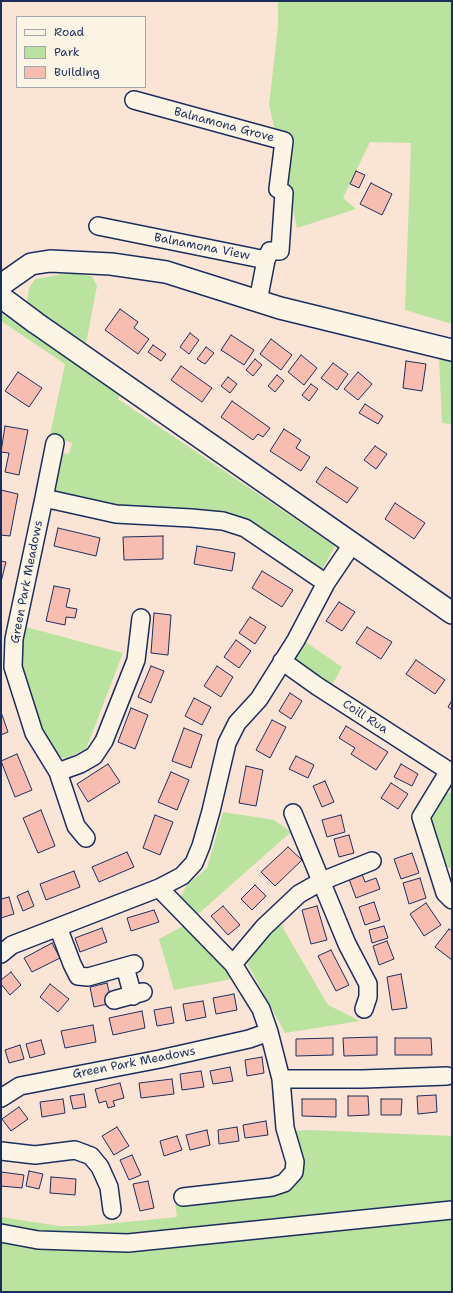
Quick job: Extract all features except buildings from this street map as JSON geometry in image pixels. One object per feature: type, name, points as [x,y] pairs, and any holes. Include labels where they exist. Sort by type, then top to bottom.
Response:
[{"type":"main road","points":[[1,285],[31,264],[50,261],[111,264],[166,272],[280,308],[452,350]]},
{"type":"main road","points":[[1,297],[36,323],[452,613]]},
{"type":"street","name":"Balnamona Grove","points":[[134,100],[284,141],[278,189],[284,193],[280,250],[270,251],[266,260]]},
{"type":"street","name":"Balnamona View","points":[[98,226],[266,260],[258,301]]},
{"type":"street","name":"Green Park Meadows","points":[[55,443],[14,639],[13,668],[34,733],[58,772],[76,826],[86,838]]},
{"type":"street","points":[[44,498],[116,514],[191,518],[223,522],[245,528],[326,583]]},
{"type":"street","points":[[1,954],[12,946],[159,888],[182,876],[194,863],[202,846],[226,743],[237,723],[259,699],[296,640],[326,583],[353,544]]},
{"type":"street","points":[[58,772],[80,764],[94,756],[104,741],[136,660],[141,618]]},
{"type":"street","name":"Coill Rua","points":[[282,661],[317,686],[450,772],[421,817],[447,882],[445,893],[452,900]]},
{"type":"street","points":[[293,813],[347,944],[368,984],[368,997],[364,1009]]},
{"type":"street","points":[[233,964],[264,927],[299,894],[322,882],[372,861]]},
{"type":"street","points":[[159,888],[233,964],[261,1009],[269,1032],[281,1079],[285,1128],[295,1162],[294,1172],[284,1183],[272,1187],[183,1197]]},
{"type":"street","points":[[58,927],[78,976],[88,977],[129,966],[138,994],[114,1000]]},
{"type":"street","name":"Green Park Meadows","points":[[1,1098],[20,1086],[160,1059],[249,1039],[269,1032]]},
{"type":"street","points":[[281,1079],[391,1079],[447,1076]]},
{"type":"street","points":[[1,1150],[36,1155],[75,1150],[91,1156],[100,1167],[109,1187],[112,1210]]},
{"type":"street","points":[[1,1233],[38,1240],[128,1243],[452,1210]]},
{"type":"green space","points":[[278,1],[452,1],[452,324],[405,310],[411,143],[370,142],[343,198],[356,209],[297,228],[269,105],[278,26]]},
{"type":"green space","points":[[69,273],[92,276],[97,286],[86,343],[39,313],[27,302],[29,288],[35,279]]},
{"type":"green space","points":[[1,313],[120,395],[118,399],[335,546],[322,570],[259,529],[125,507],[53,492],[57,452],[69,454],[72,443],[50,435],[65,364],[1,321]]},
{"type":"green space","points":[[439,358],[452,361],[452,424],[442,423]]},
{"type":"green space","points":[[26,627],[123,653],[86,749],[67,758],[55,757],[28,695],[19,664]]},
{"type":"green space","points":[[304,641],[342,667],[330,689],[295,662],[295,655]]},
{"type":"green space","points":[[452,792],[452,867],[449,868],[444,864],[431,821],[446,794]]},
{"type":"green space","points":[[223,812],[274,820],[291,832],[197,915],[181,897],[186,886],[207,868]]},
{"type":"green space","points":[[280,923],[328,1005],[360,1021],[285,1033],[247,963]]},
{"type":"green space","points":[[183,926],[225,967],[232,979],[174,990],[159,939]]},
{"type":"green space","points":[[310,1130],[452,1136],[452,1292],[1,1292],[1,1217],[59,1226],[85,1226],[177,1217],[175,1203],[291,1187],[300,1174],[303,1161],[293,1131]]}]
